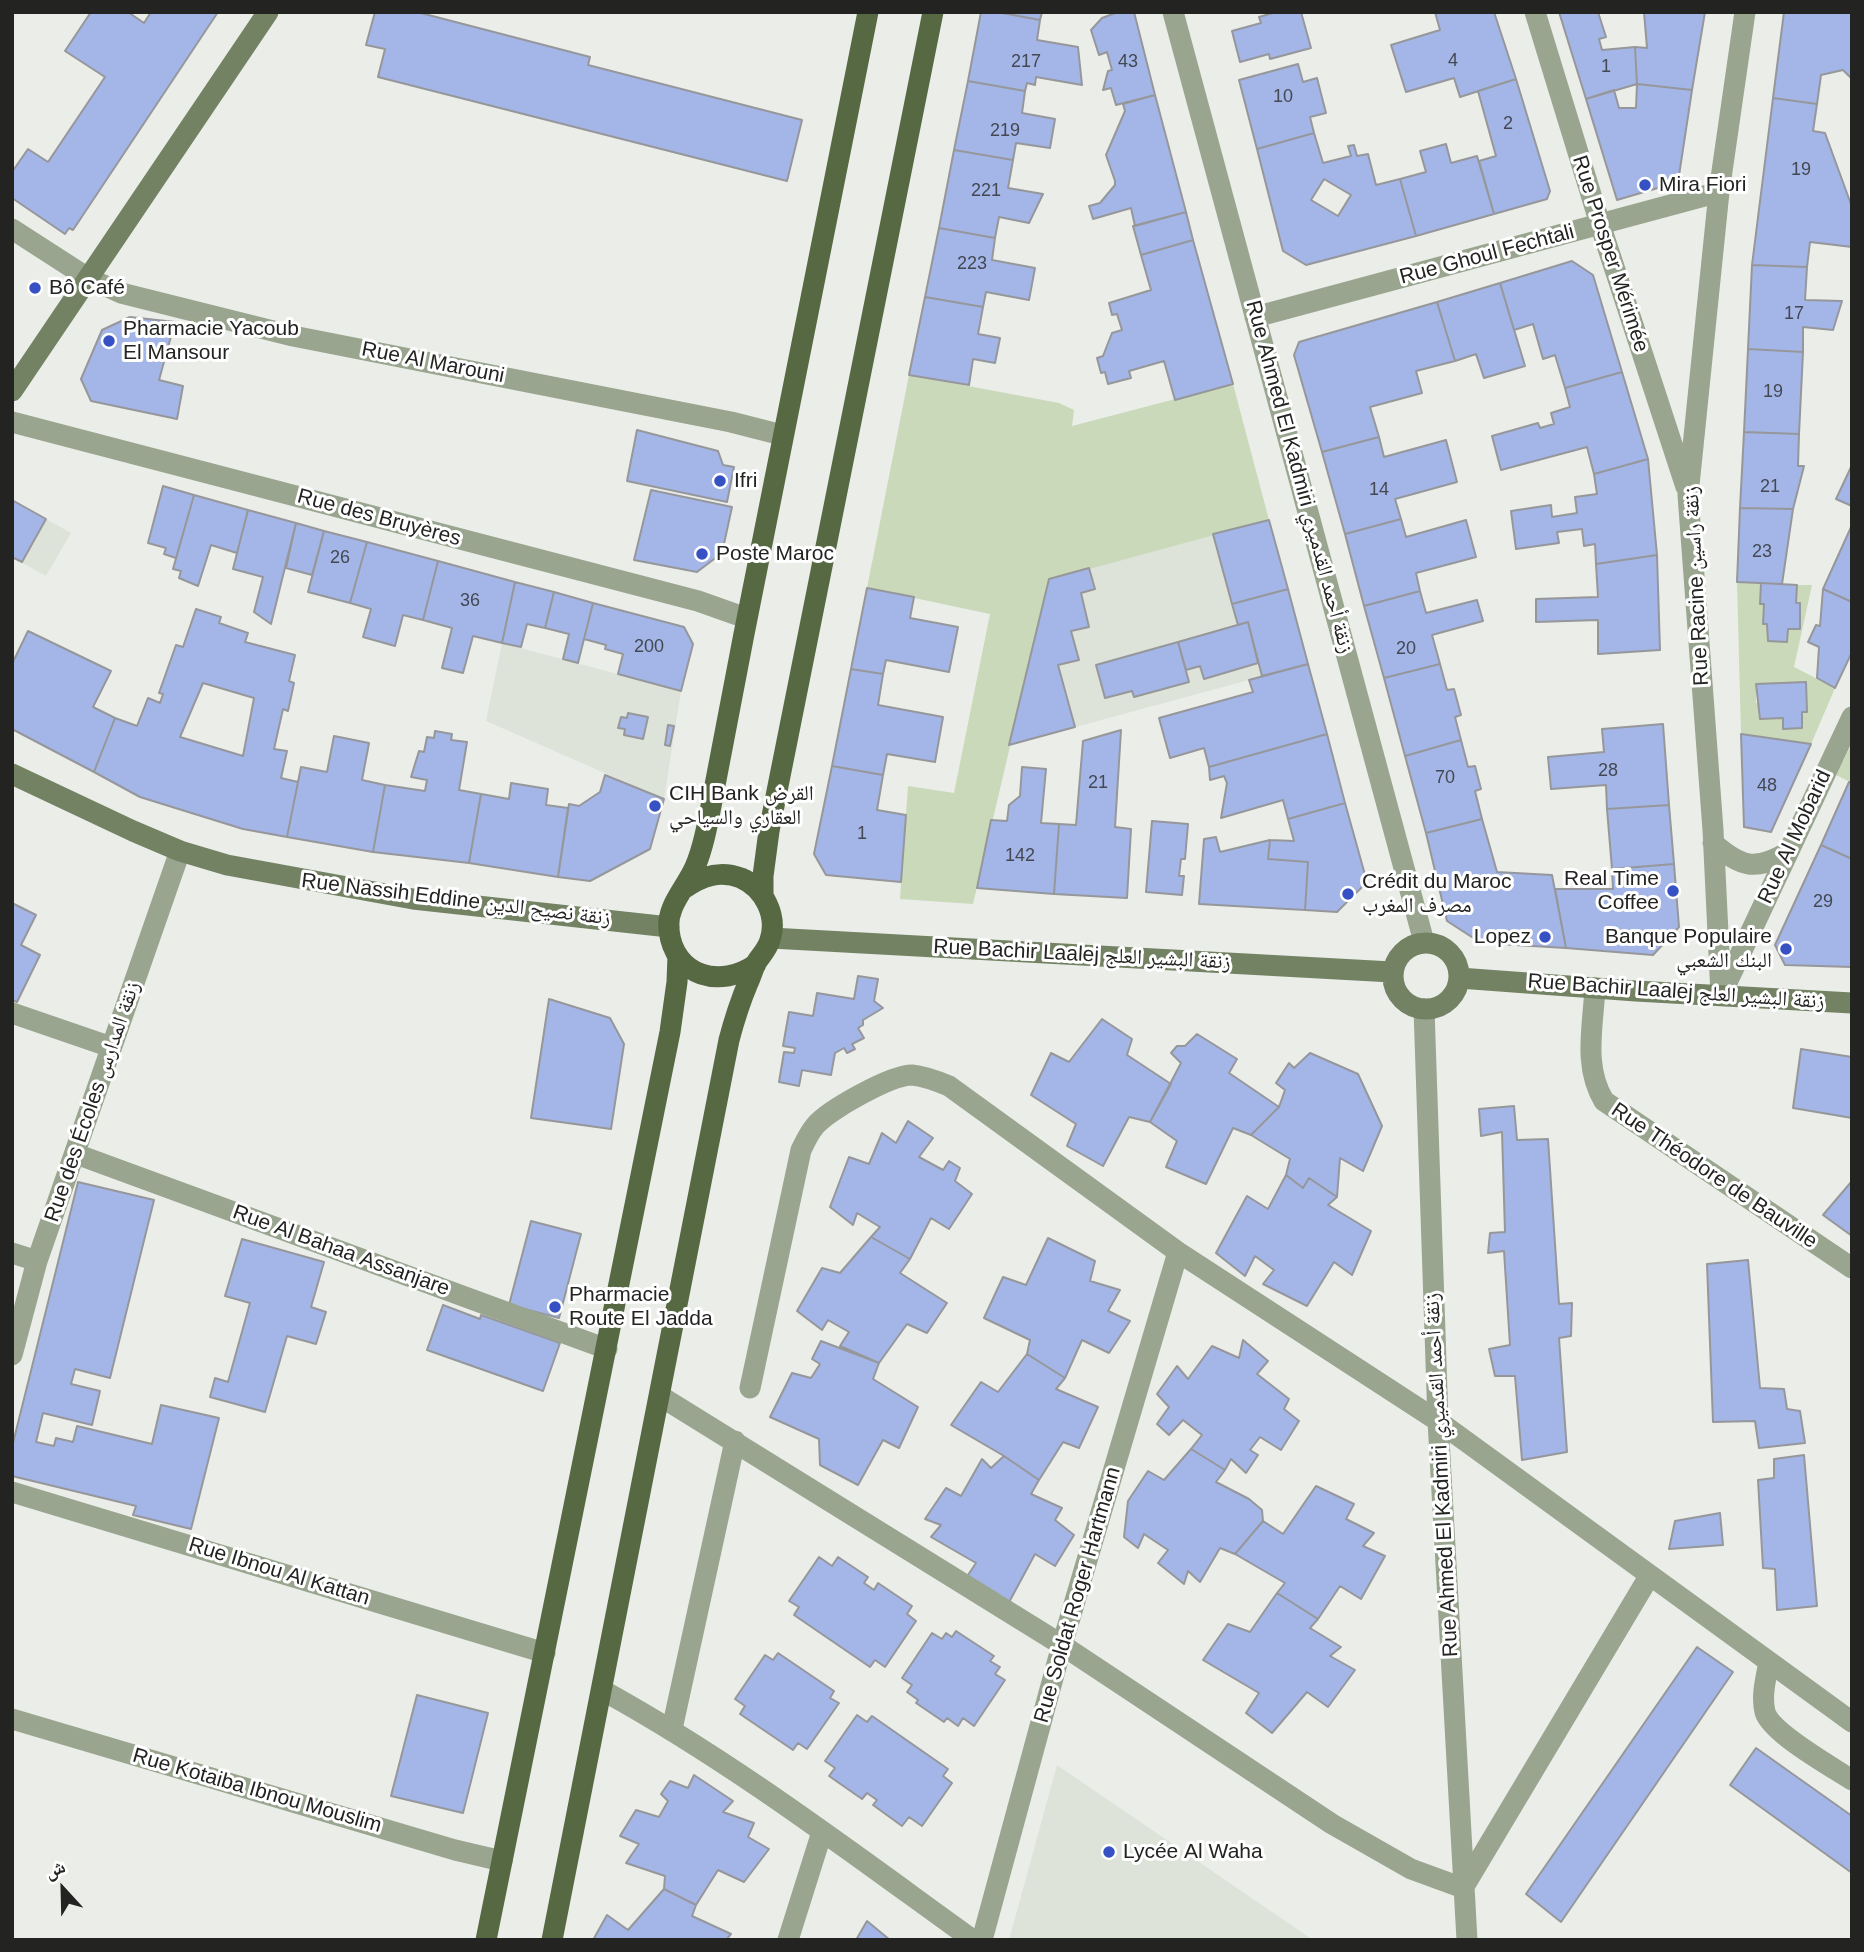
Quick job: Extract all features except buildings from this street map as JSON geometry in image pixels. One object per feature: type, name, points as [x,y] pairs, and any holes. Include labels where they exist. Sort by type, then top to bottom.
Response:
[{"type":"main road","points":[[868,12],[782,435],[709,820],[685,888],[670,913],[668,927],[671,943],[678,956],[694,970],[715,978],[730,977],[756,964],[766,952],[771,938],[771,916],[764,896],[763,876],[769,831],[933,12]]},
{"type":"main road","points":[[685,888],[704,877],[726,874],[747,882],[764,896]]},
{"type":"main road","points":[[486,1940],[670,1032],[678,956]]},
{"type":"main road","points":[[552,1940],[729,1040],[737,1011],[756,964]]},
{"type":"street","points":[[12,391],[122,232],[268,12]]},
{"type":"street","name":"Rue Ahmed El Kadmiri زنقة أحمد القدميري","points":[[1173,12],[1424,942]]},
{"type":"street","name":"Rue Prosper Mérimée","points":[[1535,12],[1688,495]]},
{"type":"street","name":"Rue Racine زنقة راسين","points":[[1721,995],[1688,495],[1719,192],[1745,12]]},
{"type":"street","name":"Rue Ghoul Fechtali","points":[[1255,317],[1719,192]]},
{"type":"street","name":"Rue Al Marouni","points":[[12,229],[88,278],[121,293],[293,335],[731,422],[782,435]]},
{"type":"street","name":"Rue des Bruyères","points":[[12,422],[698,600],[746,618]]},
{"type":"street","name":"Rue Al Mobarid","points":[[1721,995],[1852,717]]},
{"type":"street","name":"Rue Nassih Eddine زنقة نصيح الدين","points":[[12,774],[180,851],[227,865],[373,893],[668,927]]},
{"type":"street","points":[[1713,844],[1732,859],[1744,864],[1767,863],[1788,852]]},
{"type":"street","name":"Rue des Écoles زنقة المدارس","points":[[12,1355],[37,1261],[180,851]]},
{"type":"street","name":"Rue Bachir Laalej زنقة البشير العلج","points":[[771,938],[1392,972]]},
{"type":"street","points":[[1424,942],[1446,949],[1458,967],[1459,978],[1457,988],[1444,1004],[1424,1009],[1414,1007],[1398,995],[1392,972],[1398,957],[1405,949],[1424,942]]},
{"type":"street","name":"Rue Bachir Laalej زنقة البشير العلج","points":[[1459,978],[1852,1003]]},
{"type":"street","name":"Rue Théodore de Bauville","points":[[1595,988],[1589,1059],[1592,1077],[1604,1101],[1852,1268]]},
{"type":"street","name":"Rue Ahmed El Kadmiri زنقة أحمد القدميري","points":[[1424,1009],[1438,1421],[1466,1940]]},
{"type":"street","points":[[12,1013],[111,1047]]},
{"type":"street","points":[[750,1388],[801,1150],[816,1125],[838,1108],[892,1080],[911,1075],[949,1086],[1178,1252],[1438,1421],[1852,1722]]},
{"type":"street","name":"Rue Al Bahaa Assanjare","points":[[76,1154],[607,1349]]},
{"type":"street","name":"Rue Soldat Roger Hartmann","points":[[982,1940],[1062,1645],[1178,1252]]},
{"type":"street","points":[[12,1253],[37,1261]]},
{"type":"street","points":[[660,1396],[1062,1645],[1332,1824],[1411,1869],[1463,1888],[1650,1576]]},
{"type":"street","points":[[672,1729],[735,1441]]},
{"type":"street","name":"Rue Ibnou Al Kattan","points":[[12,1492],[545,1653]]},
{"type":"street","points":[[1769,1662],[1763,1689],[1765,1714],[1780,1733],[1852,1780]]},
{"type":"street","points":[[602,1690],[672,1729],[974,1940]]},
{"type":"street","name":"Rue Kotaiba Ibnou Mouslim","points":[[12,1719],[455,1850],[502,1861]]},
{"type":"street","points":[[788,1940],[822,1832]]},
{"type":"shaded area","points":[[12,500],[71,533],[46,576],[12,557]]},
{"type":"shaded area","points":[[1269,520],[1308,664],[1009,745],[1049,579]]},
{"type":"shaded area","points":[[502,643],[681,691],[664,799],[486,721]]},
{"type":"shaded area","name":"Lycée Al Waha","points":[[1057,1765],[1313,1940],[1009,1940]]},
{"type":"green space","points":[[909,375],[1059,403],[1074,410],[1072,426],[1233,384],[1269,520],[1049,580],[973,904],[900,899],[908,786],[954,793],[990,614],[867,588]]},
{"type":"green space","points":[[1737,582],[1761,583],[1760,603],[1764,604],[1763,624],[1767,624],[1768,641],[1787,641],[1788,629],[1799,629],[1800,603],[1796,603],[1797,585],[1812,585],[1794,667],[1835,688],[1811,744],[1741,734]],"holes":[[[1806,682],[1802,728],[1783,729],[1783,718],[1760,719],[1760,703],[1756,703],[1756,684]]]},
{"type":"green space","points":[[1852,743],[1852,783],[1836,775]]},
{"type":"place","name":"Mira Fiori","points":[[1645,185]]},
{"type":"place","name":"Bô Café","points":[[35,288]]},
{"type":"place","name":"Pharmacie Yacoub El Mansour","points":[[109,341]]},
{"type":"place","name":"Ifri","points":[[720,481]]},
{"type":"place","name":"Poste Maroc","points":[[702,554]]},
{"type":"place","name":"CIH Bank القرض العقاري والسياحي","points":[[655,806]]},
{"type":"place","name":"Real Time Coffee","points":[[1673,891]]},
{"type":"place","name":"Crédit du Maroc مصرف المغرب","points":[[1348,894]]},
{"type":"place","name":"Lopez","points":[[1545,937]]},
{"type":"place","name":"Banque Populaire البنك الشعبي","points":[[1786,949]]},
{"type":"place","name":"Pharmacie Route El Jadda","points":[[555,1307]]},
{"type":"place","name":"Lycée Al Waha","points":[[1109,1852]]}]
